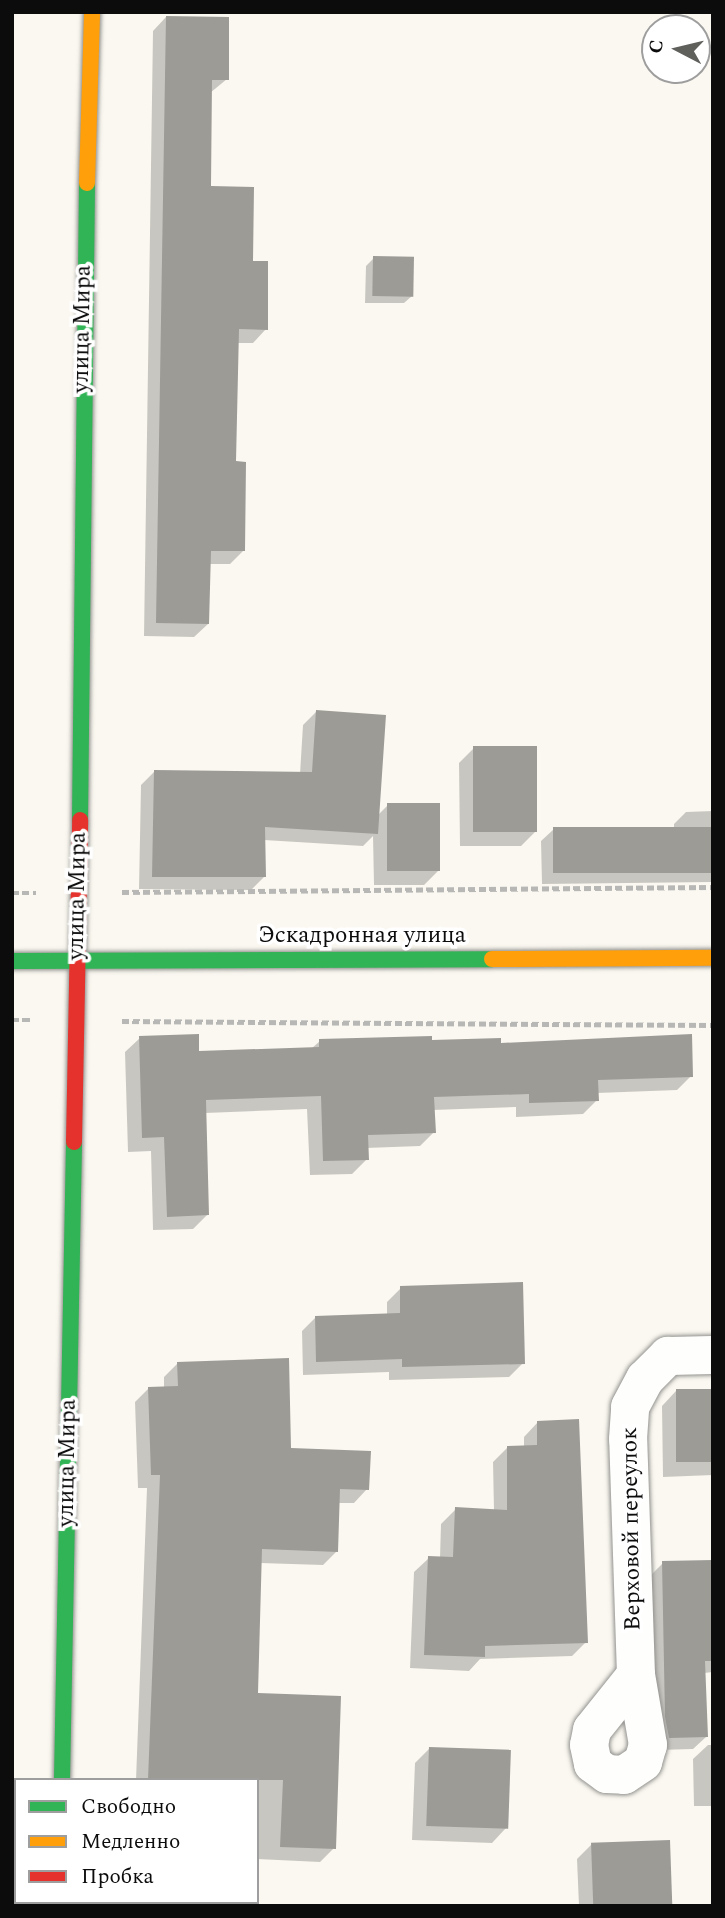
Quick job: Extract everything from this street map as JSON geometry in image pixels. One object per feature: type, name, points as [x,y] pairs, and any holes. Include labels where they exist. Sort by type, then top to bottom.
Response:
[{"type":"street","name":"улица Мира","points":[[62,1778],[79,892],[84,278],[92,12]]},
{"type":"street","name":"Эскадронная улица","points":[[12,961],[713,958]]},
{"type":"street","name":"Верховой переулок","points":[[636,1675],[628,1439],[630,1407],[645,1379],[668,1356],[713,1355]]},
{"type":"path","points":[[12,893],[713,887]]},
{"type":"path","points":[[12,1020],[713,1025]]},
{"type":"building","points":[[166,16],[229,17],[229,80],[212,80],[211,186],[254,187],[253,261],[268,261],[268,330],[239,329],[236,461],[246,462],[245,551],[211,551],[209,624],[156,623]]},
{"type":"building","points":[[373,256],[414,257],[413,297],[372,296]]},
{"type":"building","points":[[316,710],[386,715],[378,834],[265,827],[266,877],[152,877],[154,770],[312,772]]},
{"type":"building","points":[[473,746],[537,746],[537,832],[473,832]]},
{"type":"building","points":[[387,803],[440,803],[440,871],[387,871]]},
{"type":"building","points":[[553,827],[713,827],[713,873],[553,873]]},
{"type":"building","points":[[199,1034],[199,1051],[319,1047],[319,1039],[432,1036],[432,1040],[501,1038],[501,1043],[692,1034],[693,1077],[598,1080],[599,1101],[529,1103],[529,1094],[434,1097],[436,1133],[368,1135],[369,1160],[323,1161],[321,1096],[206,1100],[209,1215],[167,1217],[164,1137],[142,1138],[139,1036]]},
{"type":"building","points":[[523,1282],[525,1364],[402,1367],[402,1359],[316,1362],[315,1316],[400,1313],[400,1286]]},
{"type":"building","points":[[289,1358],[291,1448],[371,1451],[369,1490],[340,1489],[338,1552],[262,1549],[258,1693],[341,1696],[336,1849],[280,1847],[283,1780],[148,1778],[160,1475],[151,1475],[148,1387],[178,1386],[177,1362]]},
{"type":"building","points":[[676,1389],[713,1389],[713,1462],[676,1462]]},
{"type":"building","points":[[579,1419],[588,1643],[485,1646],[485,1657],[424,1655],[428,1556],[453,1557],[455,1507],[507,1510],[507,1446],[537,1445],[537,1421]]},
{"type":"building","points":[[713,1560],[713,1661],[705,1661],[708,1737],[669,1738],[665,1717],[662,1561]]},
{"type":"building","points":[[429,1747],[511,1750],[508,1829],[426,1826]]},
{"type":"building","points":[[670,1840],[672,1906],[593,1906],[591,1843]]},
{"type":"traffic: fast","points":[[80,820],[87,183]]},
{"type":"traffic: fast","points":[[12,961],[492,959]]},
{"type":"traffic: fast","points":[[62,1778],[74,1142]]},
{"type":"traffic: slow","points":[[87,183],[92,12]]},
{"type":"traffic: slow","points":[[492,959],[713,958]]},
{"type":"traffic: jam","points":[[74,1142],[80,820]]}]
